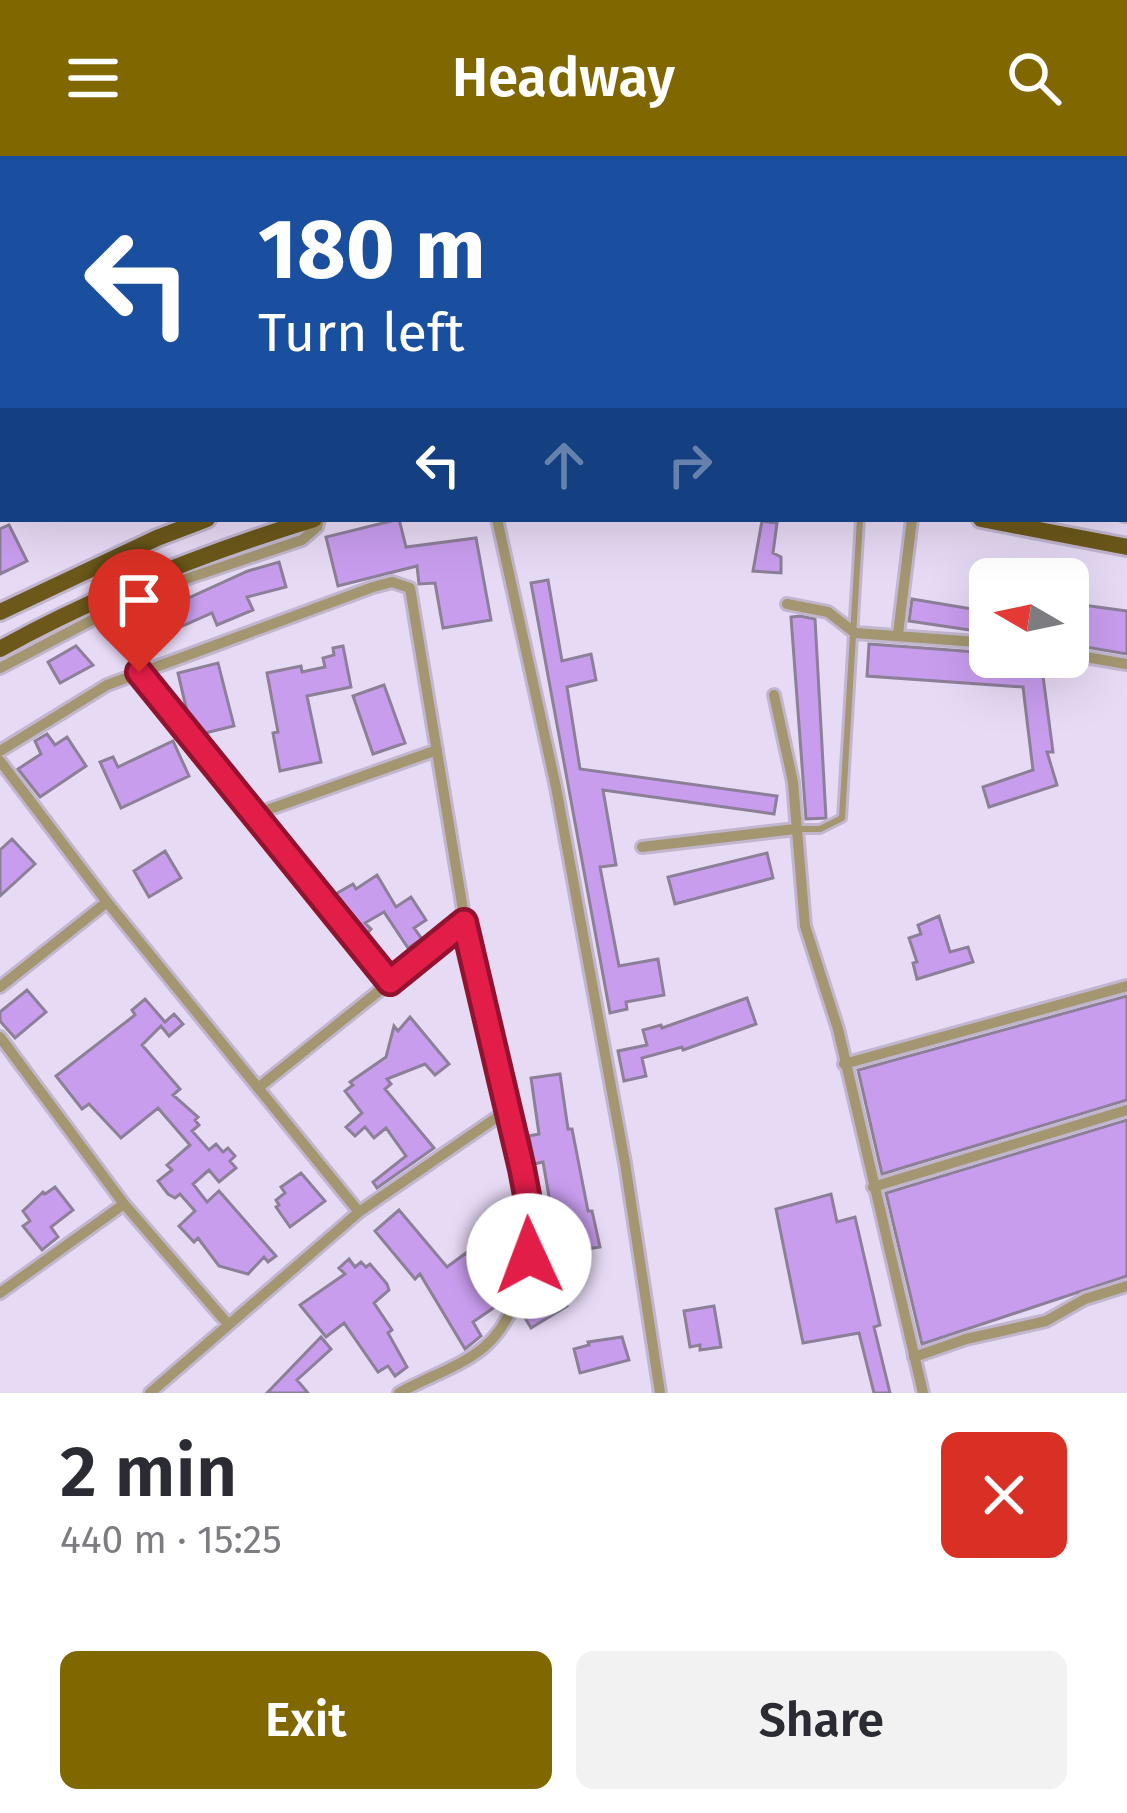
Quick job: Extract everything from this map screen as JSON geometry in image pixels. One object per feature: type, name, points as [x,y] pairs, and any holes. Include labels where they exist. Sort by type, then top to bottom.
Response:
[{"type":"main road","points":[[0,612],[199,522]]},
{"type":"main road","points":[[0,649],[79,605],[152,574],[307,522]]},
{"type":"main road","points":[[996,522],[1127,548]]},
{"type":"street","points":[[0,668],[144,593],[302,540],[311,534],[315,522]]},
{"type":"street","points":[[498,522],[556,788],[626,1162],[660,1393]]},
{"type":"street","points":[[898,634],[912,522]]},
{"type":"street","points":[[0,751],[107,685],[139,672],[373,587],[392,582],[410,588],[464,922],[531,1216],[529,1256],[514,1304],[483,1348],[399,1393]]},
{"type":"street","points":[[787,604],[828,612],[855,633],[969,641]]},
{"type":"street","points":[[1089,658],[1127,664]]},
{"type":"street","points":[[139,672],[390,982]]},
{"type":"street","points":[[774,695],[793,782],[805,926],[838,1029],[922,1393]]},
{"type":"street","points":[[253,815],[437,750]]},
{"type":"street","points":[[0,761],[107,902],[359,1212]]},
{"type":"street","points":[[642,848],[795,829]]},
{"type":"street","points":[[0,987],[107,902]]},
{"type":"street","points":[[258,1088],[464,922]]},
{"type":"street","points":[[844,1064],[1127,986]]},
{"type":"street","points":[[0,1037],[124,1204],[227,1323]]},
{"type":"street","points":[[873,1186],[1127,1110]]},
{"type":"street","points":[[150,1393],[359,1212],[506,1111]]},
{"type":"street","points":[[0,1293],[124,1204]]},
{"type":"street","points":[[914,1357],[966,1339],[1046,1321],[1085,1299],[1127,1286]]},
{"type":"lane","points":[[795,829],[820,829],[842,818],[860,522]]},
{"type":"building","points":[[400,522],[406,547],[476,538],[491,620],[443,628],[435,583],[419,584],[417,566],[338,586],[326,537]]},
{"type":"building","points":[[762,522],[777,523],[773,553],[781,557],[781,573],[753,571]]},
{"type":"building","points":[[9,525],[27,561],[0,574],[0,529]]},
{"type":"building","points":[[279,562],[286,587],[247,597],[253,610],[217,625],[212,613],[126,651],[116,631],[248,571]]},
{"type":"building","points":[[548,580],[562,661],[591,654],[596,680],[567,687],[580,769],[777,796],[774,814],[603,790],[616,865],[600,867],[619,966],[658,959],[664,995],[626,1002],[627,1009],[610,1013],[531,583]]},
{"type":"building","points":[[912,599],[969,608],[969,630],[909,621]]},
{"type":"building","points":[[1089,606],[1127,611],[1127,654],[1089,648]]},
{"type":"building","points":[[791,617],[815,619],[826,818],[806,819]]},
{"type":"building","points":[[869,644],[969,651],[969,678],[1043,678],[1053,752],[1047,752],[1057,785],[989,807],[983,787],[1033,770],[1023,687],[867,676]]},
{"type":"building","points":[[76,646],[93,665],[60,683],[48,662]]},
{"type":"building","points":[[343,646],[351,687],[307,696],[321,762],[280,771],[267,673],[325,667],[323,658]]},
{"type":"building","points":[[218,663],[234,726],[201,734],[189,720],[178,673]]},
{"type":"building","points":[[384,685],[405,743],[373,754],[353,696]]},
{"type":"building","points":[[47,734],[55,745],[67,737],[86,766],[40,797],[18,769],[41,754],[35,741]]},
{"type":"building","points":[[173,741],[189,776],[121,808],[100,762],[113,757],[118,767]]},
{"type":"building","points":[[12,839],[35,864],[0,896],[0,850]]},
{"type":"building","points":[[165,851],[181,878],[149,897],[134,871]]},
{"type":"building","points":[[767,853],[773,878],[675,904],[668,877]]},
{"type":"building","points":[[377,875],[396,907],[411,897],[426,920],[414,928],[422,939],[408,948],[384,912],[365,923],[371,929],[365,936],[334,895],[353,884],[356,889]]},
{"type":"building","points":[[939,916],[950,952],[968,947],[973,962],[917,979],[909,938],[921,934],[918,925]]},
{"type":"building","points":[[27,990],[46,1012],[15,1038],[0,1021],[0,1012]]},
{"type":"building","points":[[1127,996],[1127,1100],[882,1174],[858,1070]]},
{"type":"building","points":[[747,998],[756,1024],[683,1050],[642,1058],[646,1076],[624,1081],[618,1051],[647,1045],[643,1030],[662,1028]]},
{"type":"building","points":[[145,999],[165,1022],[174,1014],[183,1024],[169,1036],[161,1026],[142,1045],[180,1089],[173,1095],[198,1117],[199,1125],[192,1131],[209,1150],[216,1144],[235,1156],[230,1161],[236,1168],[219,1182],[209,1170],[193,1184],[207,1202],[219,1191],[276,1256],[268,1262],[264,1257],[248,1274],[219,1266],[198,1238],[194,1242],[179,1226],[195,1211],[180,1194],[175,1198],[168,1194],[158,1181],[172,1170],[167,1165],[190,1145],[158,1108],[121,1138],[89,1104],[82,1109],[56,1076],[135,1015],[132,1010]]},
{"type":"building","points":[[410,1017],[449,1064],[435,1075],[425,1064],[387,1079],[391,1084],[385,1089],[434,1148],[377,1188],[373,1182],[406,1156],[386,1128],[374,1138],[365,1127],[355,1136],[346,1127],[362,1113],[345,1091],[353,1085],[350,1082],[386,1057],[394,1026],[398,1031]]},
{"type":"building","points":[[560,1074],[568,1129],[572,1129],[600,1247],[559,1253],[543,1162],[534,1164],[529,1136],[539,1134],[531,1078]]},
{"type":"building","points":[[1127,1120],[1127,1276],[922,1344],[886,1193]]},
{"type":"building","points":[[301,1173],[325,1201],[290,1227],[276,1200],[285,1193],[281,1187]]},
{"type":"building","points":[[55,1187],[73,1210],[51,1227],[58,1237],[42,1250],[23,1226],[30,1221],[23,1211]]},
{"type":"building","points":[[831,1194],[837,1222],[855,1217],[890,1393],[874,1393],[859,1333],[803,1343],[776,1209]]},
{"type":"building","points":[[399,1210],[447,1267],[466,1253],[499,1304],[473,1322],[481,1336],[465,1349],[420,1274],[415,1279],[375,1231]]},
{"type":"building","points":[[349,1259],[355,1267],[361,1262],[366,1267],[370,1264],[387,1284],[389,1290],[374,1303],[392,1330],[388,1333],[407,1367],[395,1376],[388,1366],[378,1372],[344,1323],[326,1337],[300,1305],[345,1274],[339,1268]]},
{"type":"building","points":[[555,1286],[567,1306],[531,1328],[521,1311],[524,1304]]},
{"type":"building","points":[[714,1306],[721,1347],[690,1347],[684,1311]]},
{"type":"building","points":[[321,1337],[331,1349],[297,1380],[308,1393],[267,1393]]},
{"type":"building","points":[[622,1337],[629,1360],[580,1373],[574,1349]]},
{"type":"route","points":[[139,672],[390,982],[464,922],[522,1169],[531,1216],[529,1256]]}]
